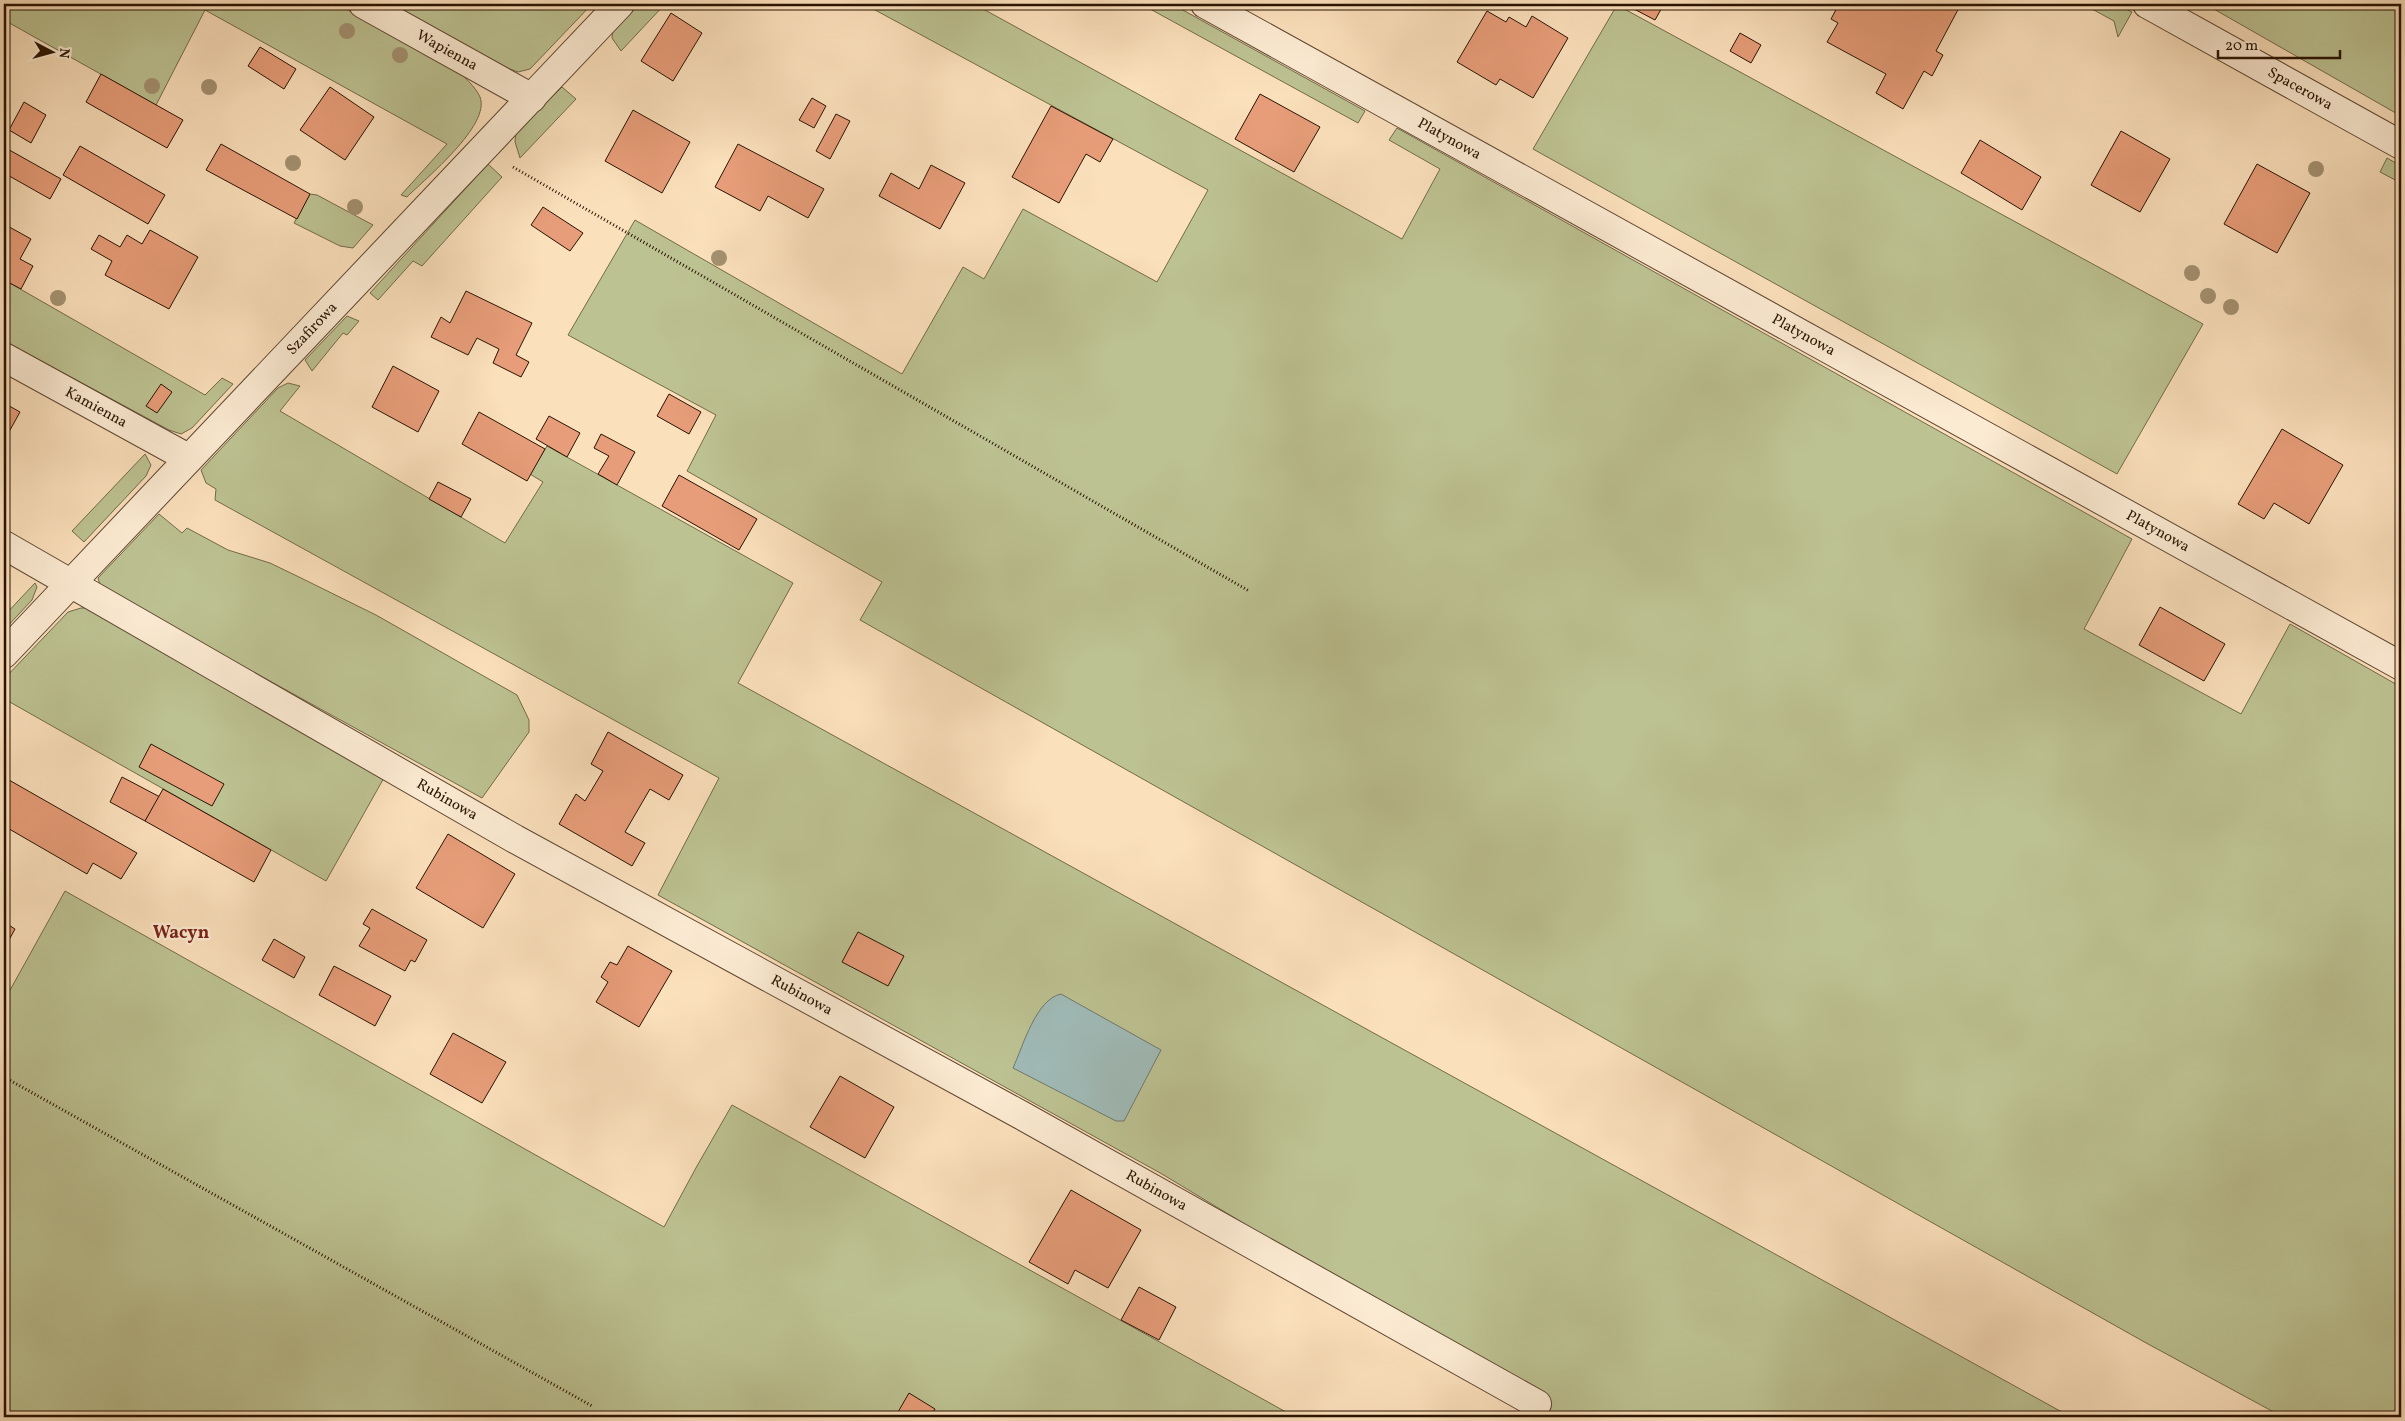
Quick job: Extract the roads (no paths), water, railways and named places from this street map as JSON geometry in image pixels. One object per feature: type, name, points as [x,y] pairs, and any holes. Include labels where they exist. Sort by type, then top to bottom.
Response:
[{"type":"street","name":"Wapienna","points":[[363,4],[532,98]]},
{"type":"street","name":"Szafirowa","points":[[4,654],[620,4]]},
{"type":"street","name":"Platynowa","points":[[1205,4],[2401,666]]},
{"type":"street","name":"Spacerowa","points":[[2147,4],[2401,145]]},
{"type":"street","name":"Kamienna","points":[[4,357],[188,458]]},
{"type":"street","name":"Rubinowa","points":[[4,545],[515,839],[1021,1115],[1537,1404]]},
{"type":"water","points":[[1061,994],[1161,1050],[1124,1121],[1116,1121],[1013,1068],[1037,1014],[1052,998]]},
{"type":"district","name":"Wacyn","points":[[181,933]]}]
